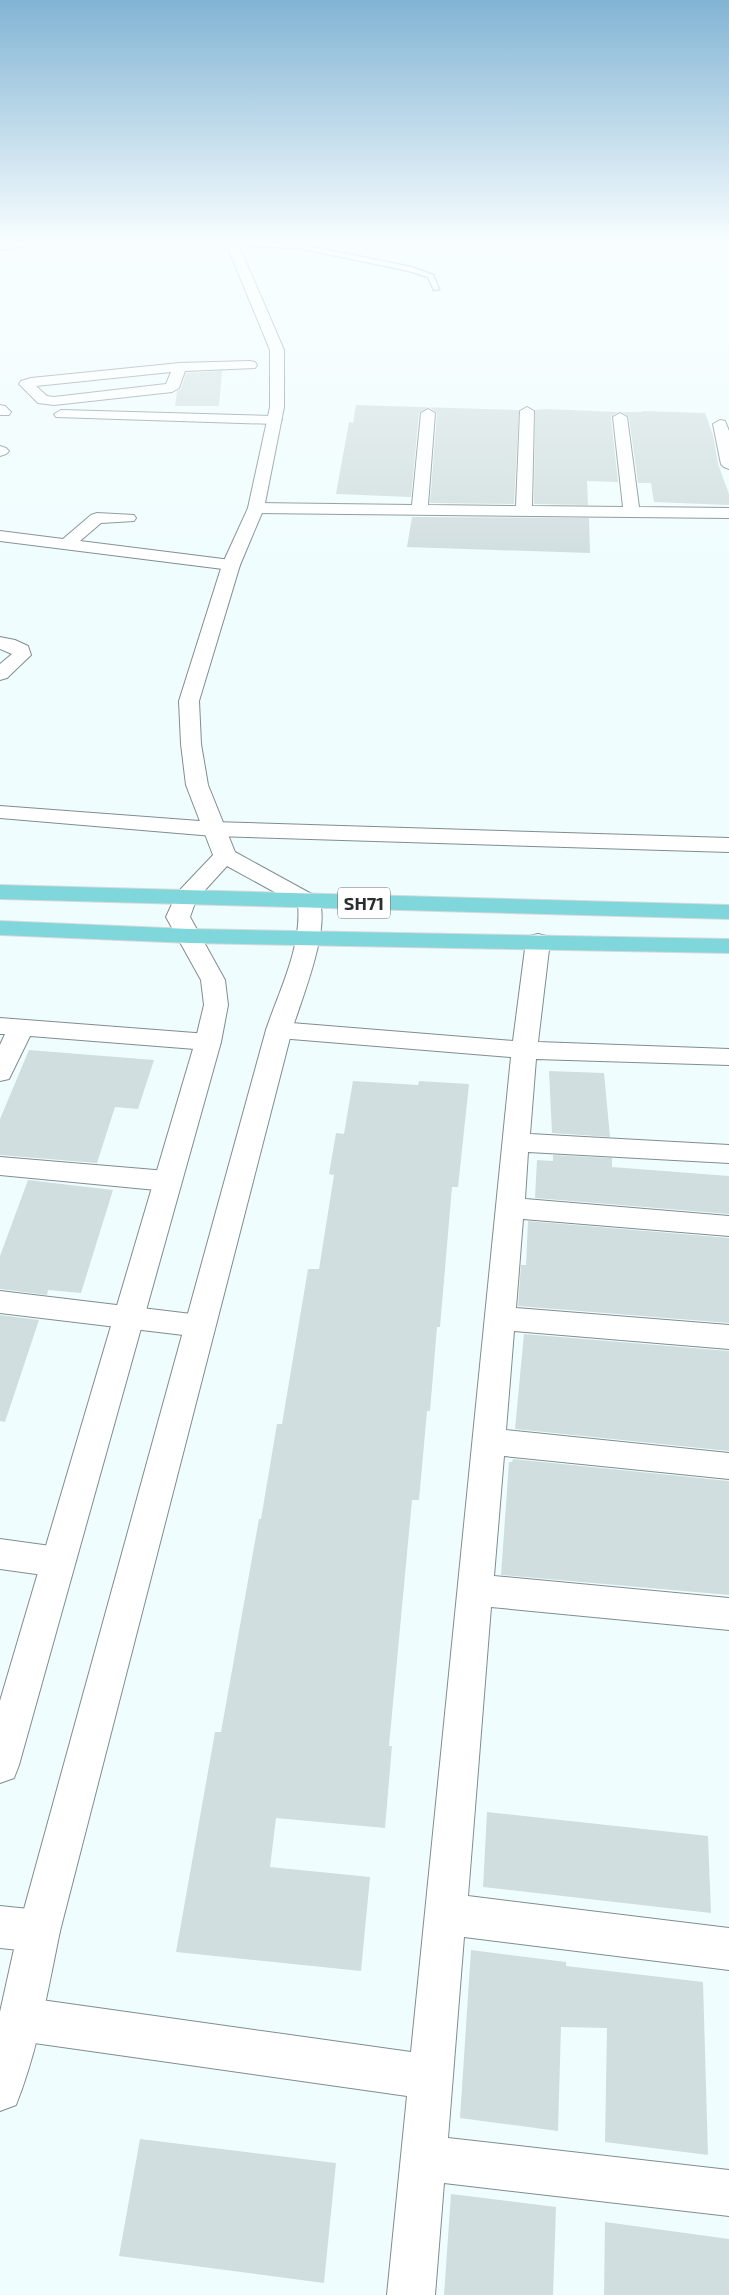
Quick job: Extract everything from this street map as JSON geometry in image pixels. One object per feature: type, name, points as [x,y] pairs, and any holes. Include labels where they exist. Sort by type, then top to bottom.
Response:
[{"type":"main road","name":"SH71","points":[[0,892],[308,902],[729,912]]},
{"type":"main road","name":"SH71","points":[[0,928],[190,936],[729,946]]},
{"type":"street","points":[[0,2089],[20,2019],[39,1931],[279,1030],[307,938],[312,912],[308,902],[219,842],[197,785],[191,744],[189,701],[231,565],[256,508],[275,420],[277,407],[276,348]]},
{"type":"street","points":[[172,388],[54,401],[43,400],[26,384],[180,367],[250,365]]},
{"type":"street","points":[[170,417],[172,388],[180,367]]},
{"type":"street","points":[[524,511],[527,411]]},
{"type":"street","points":[[420,510],[428,413]]},
{"type":"street","points":[[57,414],[275,420]]},
{"type":"street","points":[[620,417],[632,512]]},
{"type":"street","points":[[720,424],[729,464]]},
{"type":"street","points":[[256,508],[729,513]]},
{"type":"street","points":[[66,544],[97,518],[128,518]]},
{"type":"street","points":[[3,539],[66,544],[231,565]]},
{"type":"street","points":[[0,643],[21,650],[22,655],[0,674]]},
{"type":"street","points":[[0,812],[219,842],[729,845]]},
{"type":"street","points":[[0,1765],[58,1562],[81,1489],[208,1042],[216,1005],[213,980],[178,917],[185,898],[219,842]]},
{"type":"street","points":[[411,2295],[515,1142],[524,1050],[538,941]]},
{"type":"street","points":[[0,1073],[11,1027],[208,1042]]},
{"type":"street","points":[[279,1030],[524,1050],[729,1057]]},
{"type":"street","points":[[515,1142],[729,1154]]},
{"type":"street","points":[[0,1166],[168,1181]]},
{"type":"street","points":[[509,1208],[729,1226]]},
{"type":"street","points":[[0,1302],[200,1326]]},
{"type":"street","points":[[499,1318],[729,1337]]},
{"type":"street","points":[[488,1442],[729,1466]]},
{"type":"street","points":[[0,1554],[58,1562]]},
{"type":"street","points":[[475,1590],[729,1614]]},
{"type":"street","points":[[446,1914],[729,1949]]},
{"type":"street","points":[[0,1927],[39,1931]]},
{"type":"street","points":[[20,2019],[430,2077]]},
{"type":"street","points":[[423,2158],[729,2193]]},
{"type":"building","points":[[222,371],[219,406],[175,406],[177,391],[181,389],[186,373]]},
{"type":"building","points":[[356,405],[429,407],[419,413],[411,497],[336,494],[349,422],[353,423]]},
{"type":"building","points":[[429,407],[519,410],[514,504],[430,503],[437,413]]},
{"type":"building","points":[[535,410],[618,412],[611,417],[618,482],[587,481],[588,505],[534,504]]},
{"type":"building","points":[[622,412],[705,413],[713,435],[718,464],[729,494],[729,505],[654,502],[651,483],[638,483],[629,417]]},
{"type":"building","points":[[412,517],[589,518],[590,553],[407,547]]},
{"type":"building","points":[[29,1050],[154,1060],[138,1109],[115,1107],[97,1163],[0,1155],[0,1119]]},
{"type":"building","points":[[549,1071],[604,1073],[610,1137],[552,1133]]},
{"type":"building","points":[[353,1081],[418,1085],[419,1081],[469,1084],[458,1187],[452,1187],[440,1327],[437,1327],[430,1411],[427,1411],[419,1500],[412,1500],[389,1746],[392,1746],[385,1828],[276,1818],[270,1867],[370,1877],[361,1971],[176,1952],[215,1732],[221,1732],[277,1424],[282,1424],[308,1269],[319,1269],[334,1175],[329,1174],[336,1133],[344,1134]]},
{"type":"building","points":[[553,1155],[612,1158],[612,1167],[729,1176],[729,1214],[535,1198],[537,1160],[553,1161]]},
{"type":"building","points":[[28,1180],[113,1190],[81,1293],[48,1290],[47,1295],[0,1289],[0,1256]]},
{"type":"building","points":[[528,1221],[729,1238],[729,1323],[518,1306],[521,1265],[526,1265]]},
{"type":"building","points":[[0,1315],[39,1320],[5,1422],[0,1421]]},
{"type":"building","points":[[524,1334],[729,1351],[729,1451],[515,1429]]},
{"type":"building","points":[[513,1459],[729,1481],[729,1595],[501,1575],[509,1462],[512,1462]]},
{"type":"building","points":[[487,1812],[708,1836],[711,1913],[483,1887]]},
{"type":"building","points":[[471,1950],[566,1962],[566,1966],[703,1982],[708,2155],[605,2142],[607,2028],[561,2027],[558,2131],[460,2118]]},
{"type":"building","points":[[140,2139],[336,2163],[324,2283],[119,2256]]},
{"type":"building","points":[[451,2194],[556,2207],[553,2295],[444,2295]]},
{"type":"building","points":[[605,2222],[729,2239],[729,2295],[604,2295]]}]
